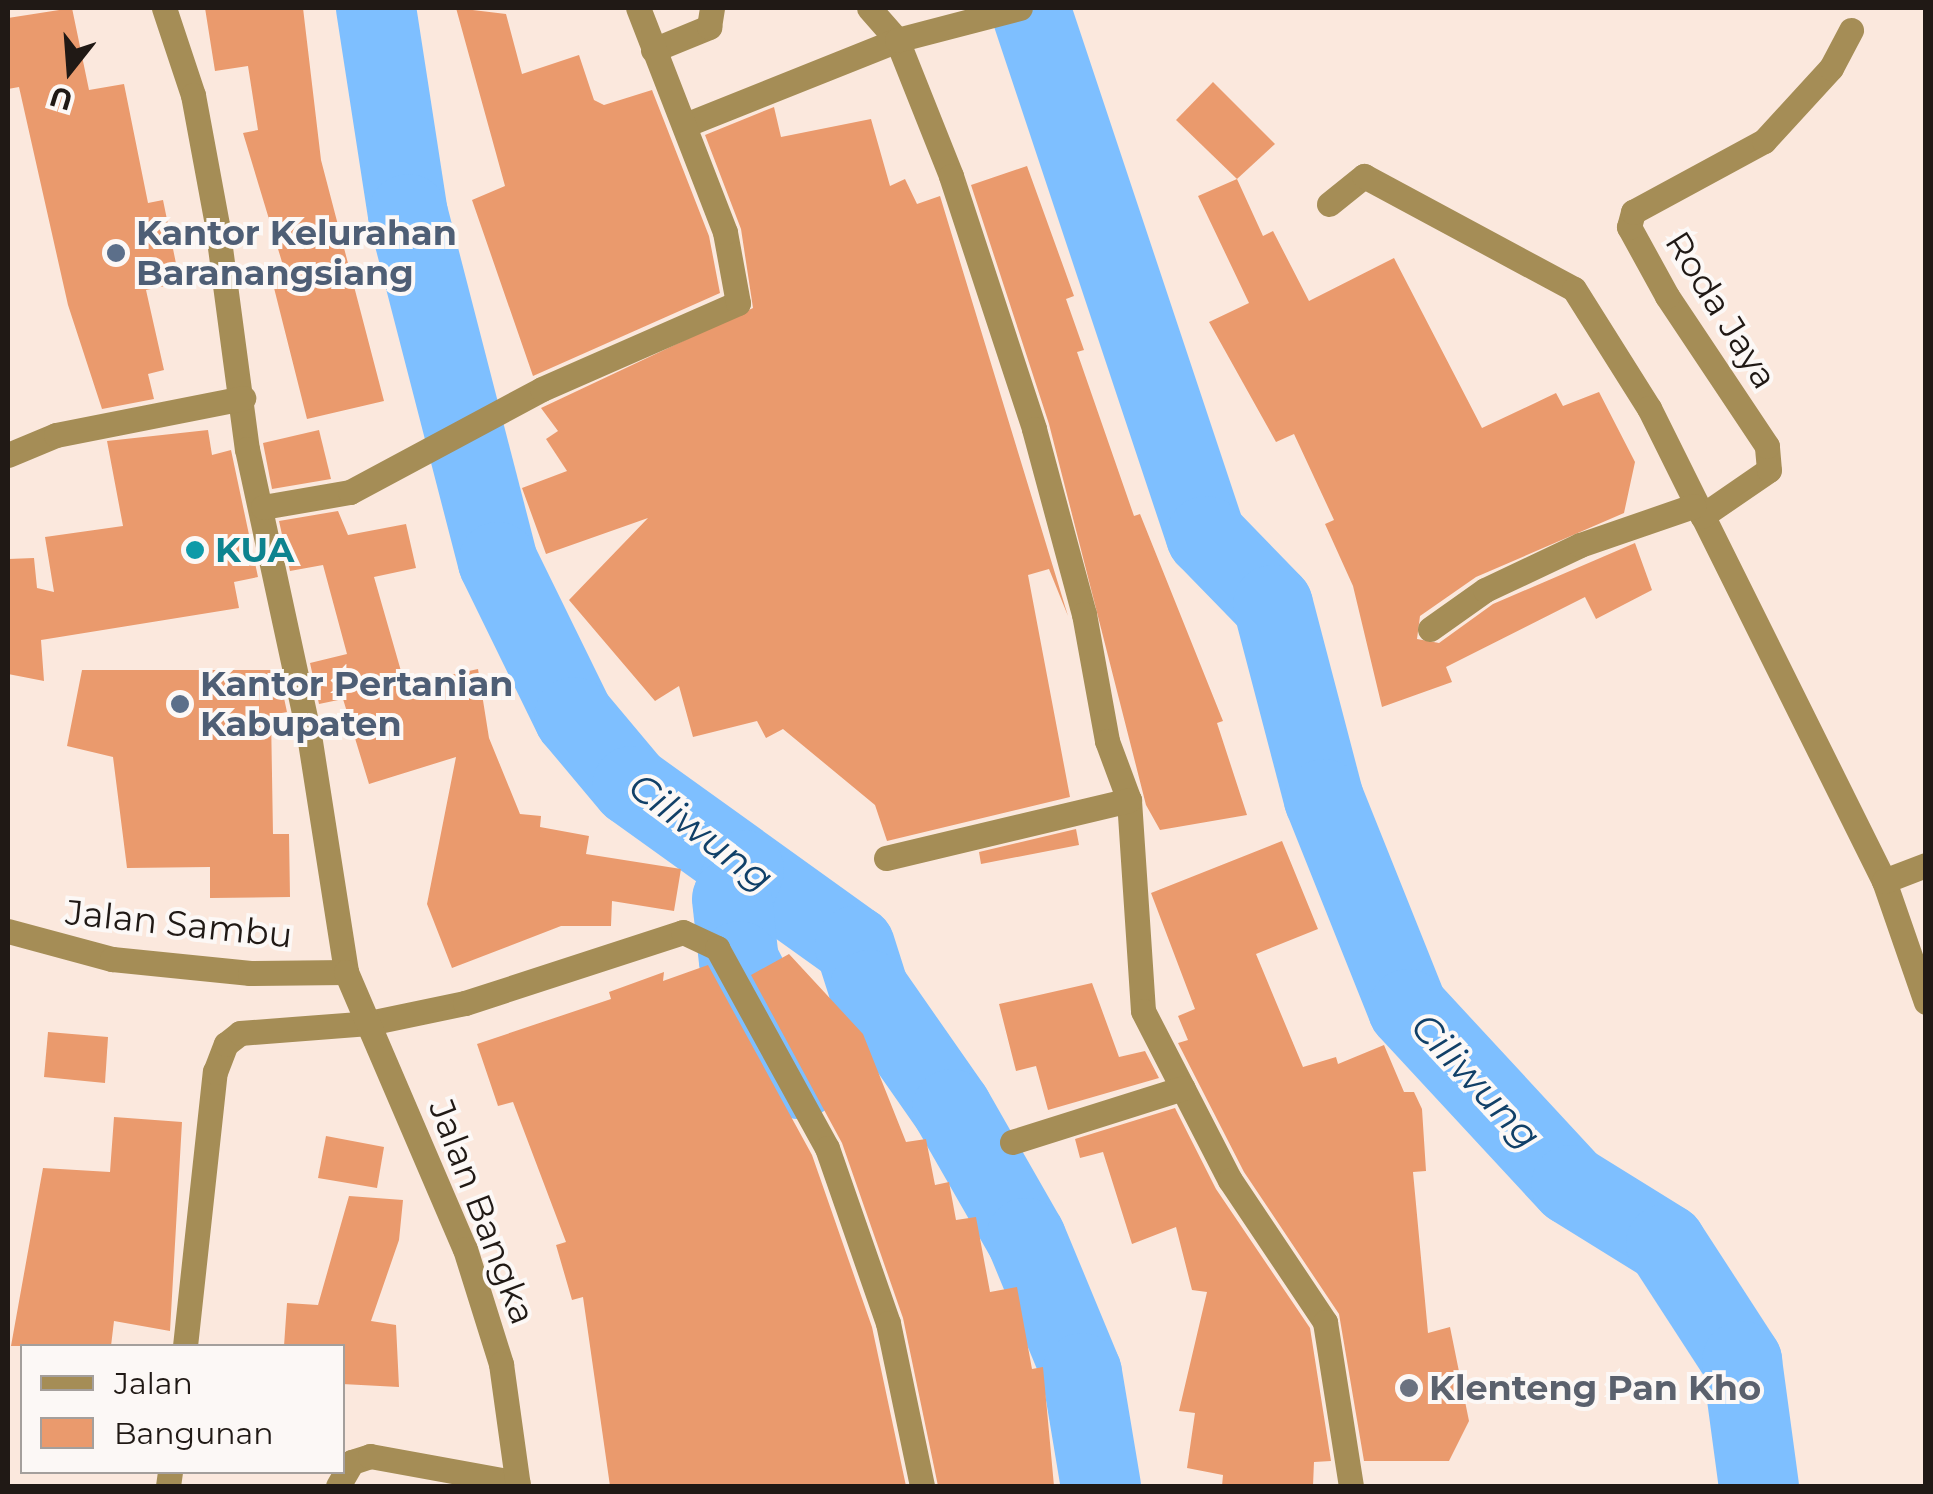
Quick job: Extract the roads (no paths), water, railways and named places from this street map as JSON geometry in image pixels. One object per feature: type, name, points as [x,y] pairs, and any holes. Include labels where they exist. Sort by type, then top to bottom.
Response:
[{"type":"street","name":"Jalan Bangka","points":[[164,8],[196,114],[346,972],[465,1248],[501,1364],[518,1485]]},
{"type":"street","points":[[263,508],[350,492],[506,410],[738,303],[734,260],[638,8]]},
{"type":"street","points":[[653,50],[709,27],[712,8]]},
{"type":"street","points":[[869,8],[897,40],[1034,429],[1084,614],[1107,741],[1130,800],[1143,1011],[1230,1180],[1325,1322],[1351,1486]]},
{"type":"street","points":[[685,125],[897,40],[1020,8]]},
{"type":"street","name":"Roda Jaya","points":[[1697,511],[1769,470],[1767,446],[1666,296],[1629,227],[1633,212],[1775,132],[1831,68],[1851,30]]},
{"type":"street","points":[[1328,204],[1364,176],[1517,262],[1568,281],[1649,408],[1884,881],[1926,1002]]},
{"type":"street","points":[[8,456],[56,435],[243,398]]},
{"type":"street","points":[[1430,629],[1486,590],[1564,552],[1697,511]]},
{"type":"street","points":[[886,858],[1130,800]]},
{"type":"street","points":[[1884,881],[1926,865]]},
{"type":"street","name":"Jalan Sambu","points":[[8,930],[112,959],[250,973],[346,972]]},
{"type":"street","points":[[185,1344],[216,1072],[226,1044],[273,1028],[369,1024],[465,1003],[650,940],[703,936],[718,948],[827,1148],[888,1323],[922,1486]]},
{"type":"street","points":[[1012,1142],[1183,1088]]},
{"type":"street","points":[[338,1486],[352,1462],[370,1456],[518,1485]]},
{"type":"waterway","name":"Ciliwung","points":[[376,8],[408,214],[498,562],[574,717],[632,786],[855,946],[869,990],[952,1109],[1026,1238],[1082,1373],[1101,1486]]},
{"type":"waterway","name":"Ciliwung","points":[[1030,8],[1206,536],[1273,605],[1324,799],[1408,1009],[1571,1185],[1666,1244],[1742,1361],[1759,1486]]},
{"type":"waterway","points":[[744,870],[732,899],[739,961],[800,1079]]},
{"type":"place","name":"Kantor Kelurahan Baranangsiang","points":[[116,253]]},
{"type":"place","name":"KUA","points":[[195,550]]},
{"type":"place","name":"Kantor Pertanian Kabupaten","points":[[180,704]]},
{"type":"place","name":"Klenteng Pan Kho","points":[[1409,1388]]}]
